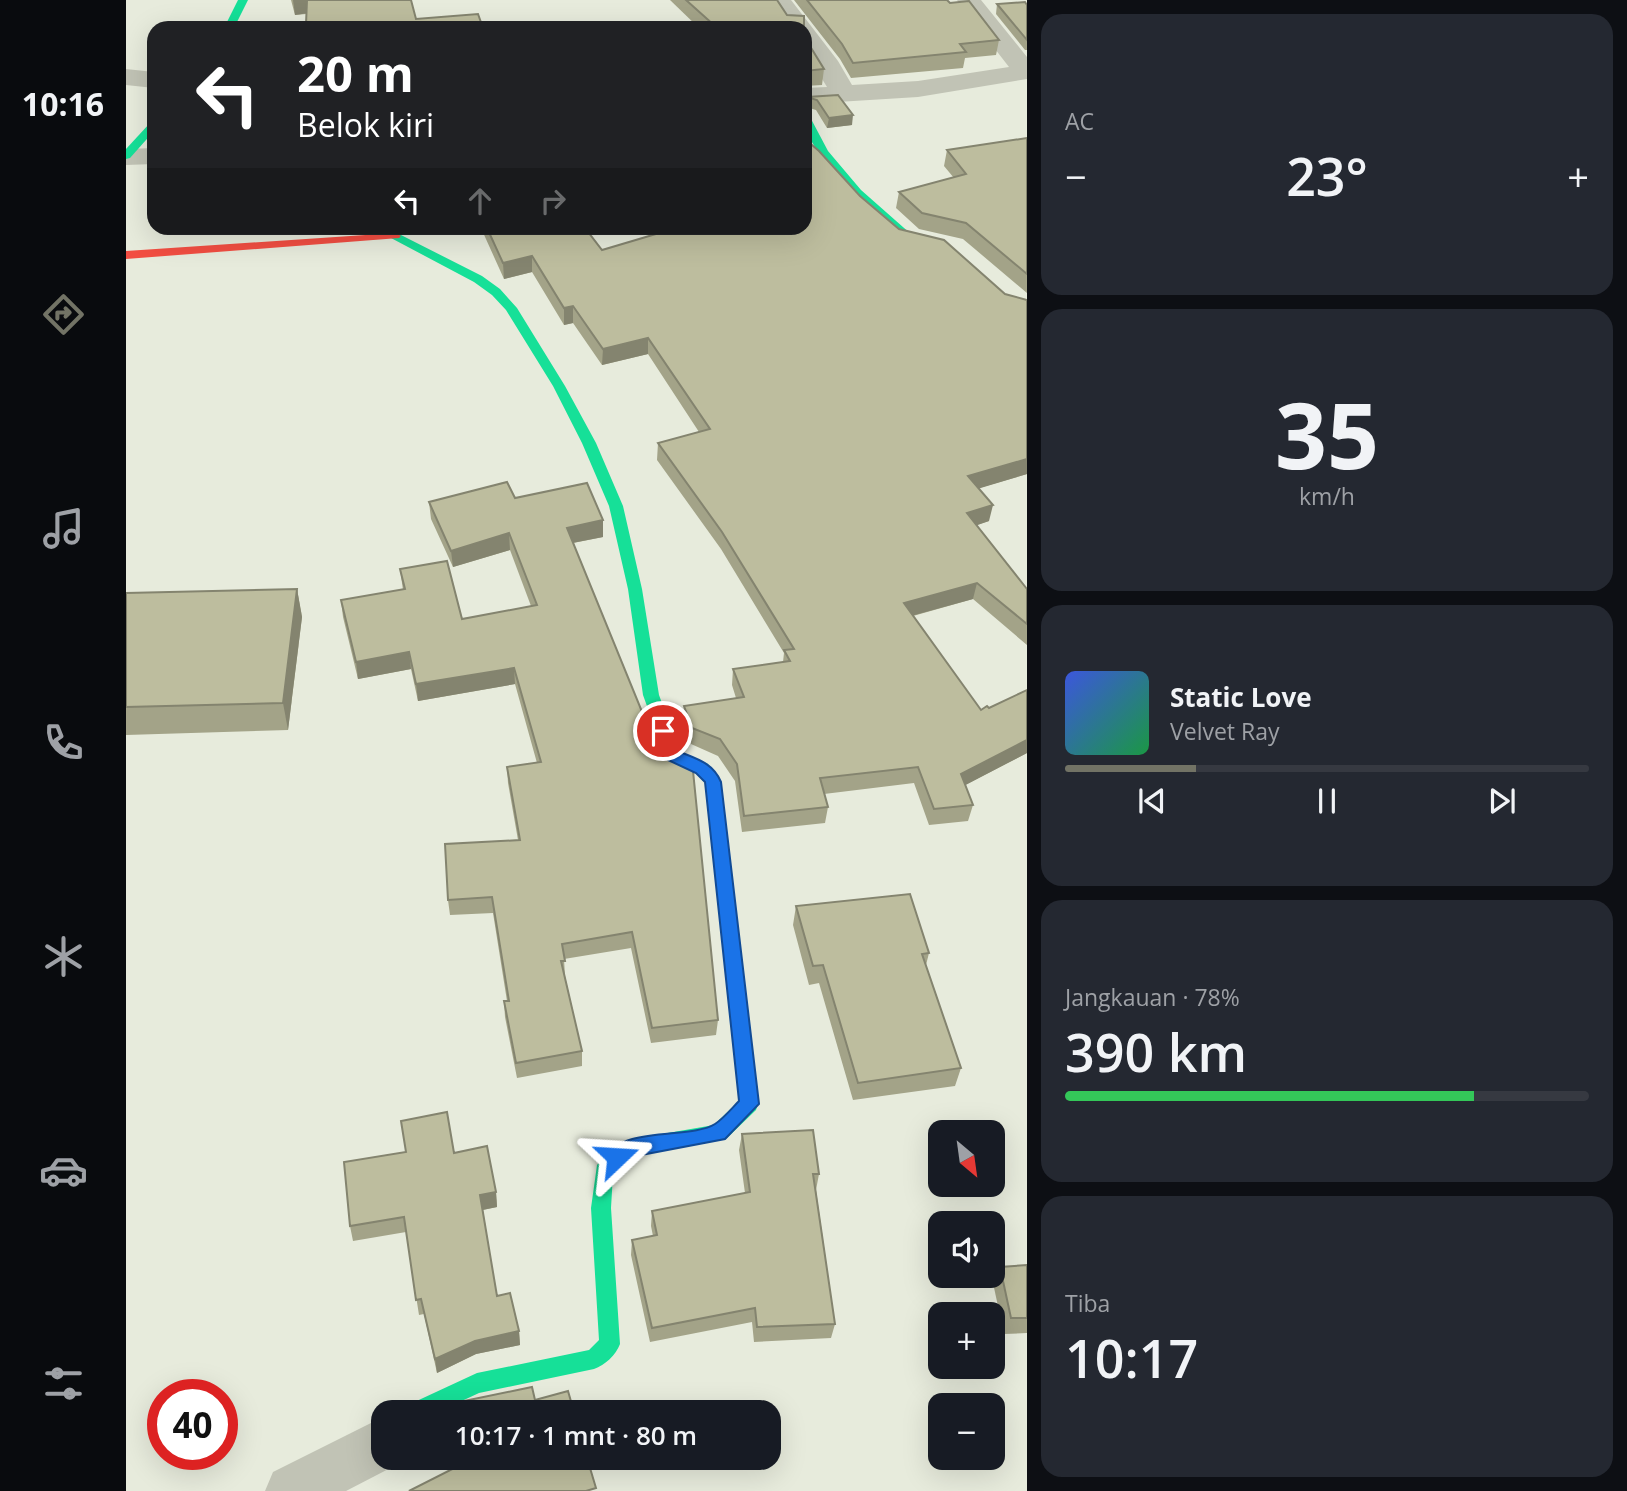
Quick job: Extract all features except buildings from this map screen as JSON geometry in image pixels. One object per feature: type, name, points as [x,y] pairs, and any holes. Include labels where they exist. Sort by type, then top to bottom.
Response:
[{"type":"street","points":[[232,21],[243,0]]},
{"type":"street","points":[[779,0],[795,21]]},
{"type":"street","points":[[812,96],[918,89],[1026,71],[968,0]]},
{"type":"street","points":[[812,44],[829,66],[844,95]]},
{"type":"street","points":[[126,77],[147,79]]},
{"type":"street","points":[[126,157],[147,133]]},
{"type":"street","points":[[812,133],[818,146],[854,189],[908,237],[928,244],[945,245]]},
{"type":"street","points":[[126,157],[147,156]]},
{"type":"street","points":[[126,255],[357,235]]},
{"type":"street","points":[[397,235],[478,279],[511,308],[583,431],[616,506],[637,600],[651,695],[662,727],[673,756],[702,768],[713,782],[749,1104],[719,1133],[633,1148],[617,1157],[604,1171],[601,1208],[610,1344],[594,1359],[477,1383],[441,1400]]},
{"type":"street","points":[[311,1486],[371,1450]]},
{"type":"traffic: fast","points":[[232,21],[243,0]]},
{"type":"traffic: fast","points":[[812,131],[823,152],[857,192],[908,237],[930,244]]},
{"type":"traffic: fast","points":[[126,156],[147,133]]},
{"type":"traffic: fast","points":[[394,235],[478,279],[496,292],[511,308],[559,386],[589,443],[616,506],[635,589],[651,695],[673,756],[702,768],[709,777]]},
{"type":"traffic: fast","points":[[441,1400],[477,1383],[594,1359],[610,1344],[601,1208],[604,1171],[617,1157],[633,1148],[719,1133],[749,1104],[744,1058]]},
{"type":"traffic: slow","points":[[709,777],[713,782],[744,1058]]},
{"type":"traffic: jam","points":[[126,255],[395,236]]},
{"type":"route","points":[[617,1157],[633,1148],[719,1133],[749,1104],[713,782],[702,768],[673,756],[663,731]]}]
